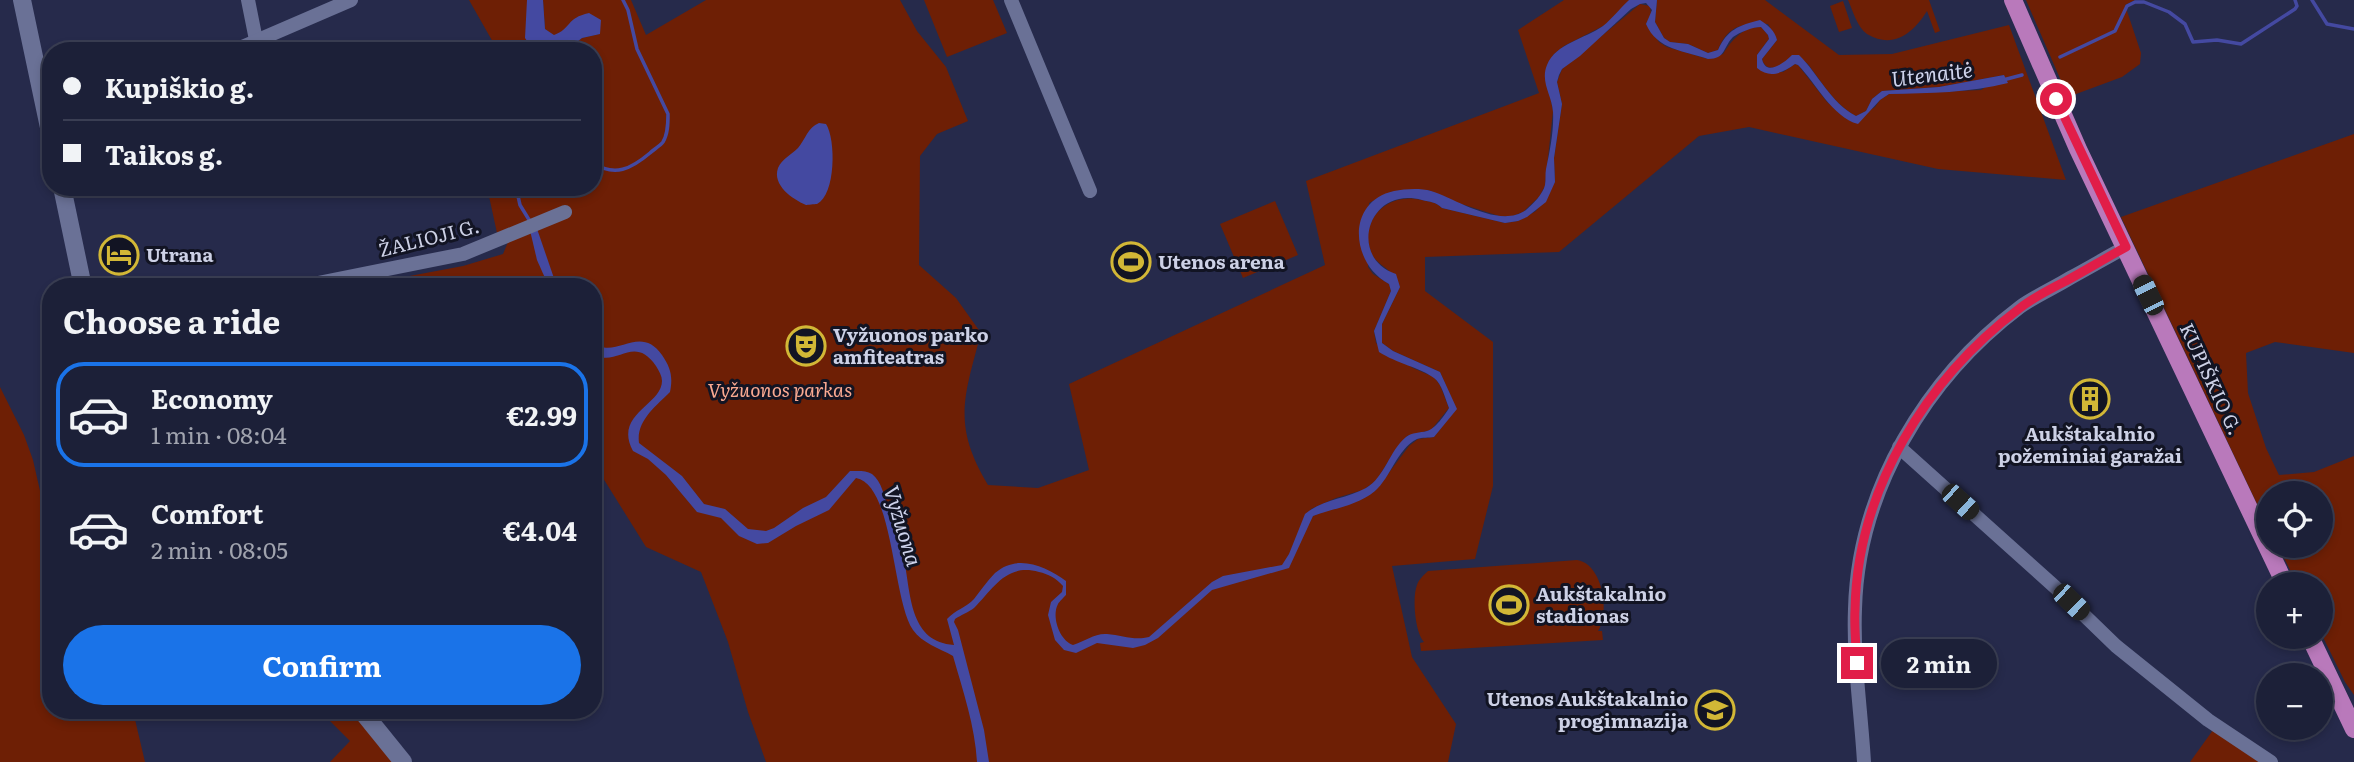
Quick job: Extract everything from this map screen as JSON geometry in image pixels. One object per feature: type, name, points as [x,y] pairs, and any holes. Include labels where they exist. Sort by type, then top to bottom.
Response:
[{"type":"main road","name":"KUPIŠKIO G.","points":[[2013,0],[2078,149],[2279,572]]},
{"type":"main road","points":[[2316,649],[2354,729]]},
{"type":"street","points":[[22,0],[42,92]]},
{"type":"street","points":[[247,0],[256,40]]},
{"type":"street","points":[[252,42],[349,0]]},
{"type":"street","points":[[1011,0],[1090,191]]},
{"type":"street","points":[[64,196],[81,278]]},
{"type":"street","name":"ŽALIOJI G.","points":[[343,278],[463,254],[565,212]]},
{"type":"street","points":[[1864,762],[1855,629],[1856,589],[1867,528],[1881,484],[1899,447],[1957,363],[1988,334],[2029,301],[2126,247]]},
{"type":"street","points":[[1899,447],[2043,576],[2116,646],[2208,720],[2271,762]]},
{"type":"street","points":[[368,719],[403,762]]},
{"type":"green space","points":[[469,0],[527,0],[528,42],[493,42]]},
{"type":"green space","name":"Vyžuonos parkas","points":[[543,0],[631,0],[646,35],[706,0],[900,0],[917,31],[946,67],[968,121],[937,134],[920,156],[919,265],[956,298],[981,333],[966,393],[965,427],[969,445],[988,485],[1038,488],[1089,470],[1069,384],[1325,265],[1306,181],[1539,93],[1518,30],[1564,0],[1630,0],[1605,25],[1564,46],[1553,55],[1550,96],[1553,111],[1545,186],[1539,197],[1523,212],[1510,217],[1452,201],[1428,190],[1391,192],[1369,203],[1368,236],[1374,216],[1381,209],[1390,203],[1410,198],[1505,223],[1518,221],[1536,211],[1555,182],[1554,158],[1562,104],[1557,82],[1562,69],[1640,4],[1650,6],[1651,14],[1646,24],[1659,42],[1667,47],[1708,59],[1723,54],[1743,31],[1761,27],[1769,39],[1757,55],[1757,68],[1783,72],[1795,64],[1798,65],[1827,102],[1852,122],[1889,94],[1981,90],[2004,75],[1939,87],[1882,91],[1872,99],[1866,111],[1856,116],[1835,99],[1807,63],[1789,58],[1774,68],[1764,64],[1762,59],[1777,40],[1768,24],[1737,27],[1727,35],[1718,50],[1708,53],[1664,38],[1655,22],[1657,0],[1765,0],[1839,55],[1892,54],[2009,25],[2066,180],[1938,169],[1749,127],[1699,136],[1559,252],[1425,257],[1425,291],[1493,342],[1493,486],[1475,559],[1392,566],[1412,657],[1456,724],[1448,762],[766,762],[728,642],[701,572],[646,547],[602,476],[602,278],[399,278],[463,266],[503,254],[513,230],[497,233],[489,196],[602,196],[602,42],[577,42],[599,34],[562,33],[554,36],[545,29]],"holes":[[[1368,237],[1373,257],[1400,287],[1382,324],[1382,343],[1393,351],[1440,372],[1456,409],[1434,437],[1418,439],[1409,446],[1375,491],[1313,516],[1307,527],[1311,509],[1363,490],[1376,481],[1407,436],[1431,430],[1449,408],[1434,377],[1413,368],[1376,343],[1374,331],[1391,291],[1389,284],[1373,274],[1368,267]]]},
{"type":"green space","points":[[924,0],[993,0],[1007,33],[947,57]]},
{"type":"green space","points":[[1848,0],[1929,0],[1940,31],[1935,33],[1927,11],[1916,26],[1902,36],[1886,40],[1877,38],[1867,34],[1861,27]]},
{"type":"green space","points":[[2026,0],[2135,0],[2125,5],[2141,53],[2140,64],[2122,77],[2068,97]]},
{"type":"green space","points":[[1843,1],[1852,28],[1839,32],[1830,6]]},
{"type":"green space","points":[[2354,134],[2354,353],[2275,342],[2246,353],[2248,393],[2266,448],[2279,475],[2314,472],[2354,456],[2354,695],[2329,649],[2333,649],[2333,572],[2291,572],[2284,558],[2333,558],[2333,481],[2256,481],[2256,502],[2121,217]]},
{"type":"green space","points":[[1275,201],[1298,255],[1243,278],[1220,224]]},
{"type":"green space","points":[[0,387],[24,435],[42,500],[42,719],[135,719],[145,762],[0,762]]},
{"type":"green space","name":"Aukštakalnio stadionas","points":[[1577,560],[1586,563],[1593,570],[1602,590],[1603,613],[1598,631],[1602,631],[1603,640],[1421,651],[1420,643],[1424,642],[1415,615],[1415,591],[1428,571]]},
{"type":"green space","points":[[328,719],[358,719],[395,762],[330,762],[350,741]]},
{"type":"green space","points":[[2213,730],[2259,762],[2190,762]]},
{"type":"shaded area","points":[[527,0],[543,0],[545,29],[554,35],[582,15],[589,13],[601,20],[600,34],[577,42],[528,42],[525,38]]},
{"type":"shaded area","points":[[1629,0],[1657,0],[1655,22],[1664,38],[1708,53],[1718,50],[1734,29],[1760,20],[1771,29],[1777,40],[1762,59],[1767,67],[1776,67],[1792,55],[1799,55],[1832,96],[1856,116],[1866,111],[1872,99],[1882,91],[1939,87],[2004,75],[2008,83],[1964,91],[1889,94],[1858,124],[1832,107],[1798,65],[1771,74],[1757,68],[1757,55],[1769,39],[1761,27],[1736,35],[1721,55],[1708,59],[1672,48],[1657,39],[1646,24],[1652,10],[1646,3],[1631,9],[1562,69],[1559,75],[1557,82],[1562,104],[1554,158],[1555,182],[1546,202],[1527,217],[1505,223],[1442,208],[1422,200],[1403,198],[1388,203],[1377,213],[1370,225],[1368,240],[1372,254],[1381,266],[1396,274],[1400,287],[1382,324],[1382,343],[1393,351],[1440,372],[1457,409],[1434,437],[1419,438],[1404,449],[1381,485],[1368,496],[1313,516],[1289,568],[1212,590],[1158,638],[1145,645],[1133,648],[1097,643],[1076,653],[1064,650],[1055,640],[1048,615],[1051,602],[1062,592],[1063,586],[1049,575],[1028,570],[1009,574],[1002,579],[974,608],[954,622],[984,730],[989,762],[977,762],[971,722],[953,656],[921,638],[913,630],[906,615],[885,521],[878,500],[868,485],[856,478],[829,510],[768,543],[757,544],[739,536],[721,518],[697,512],[666,475],[648,459],[633,451],[629,428],[633,419],[655,397],[662,379],[656,366],[640,352],[602,357],[602,347],[644,342],[662,355],[671,382],[670,392],[644,421],[639,443],[682,476],[704,504],[725,509],[748,529],[766,531],[774,528],[803,508],[826,497],[850,471],[872,474],[882,490],[899,544],[916,616],[929,636],[954,645],[947,619],[971,602],[995,573],[1004,567],[1022,563],[1041,567],[1066,581],[1066,595],[1056,609],[1056,622],[1068,643],[1073,645],[1103,634],[1149,637],[1212,582],[1223,576],[1282,565],[1305,514],[1319,505],[1366,488],[1378,477],[1395,449],[1406,437],[1430,430],[1442,418],[1449,408],[1437,381],[1429,374],[1379,352],[1374,331],[1391,291],[1389,284],[1376,275],[1367,263],[1361,249],[1361,220],[1367,207],[1378,197],[1408,189],[1431,191],[1491,214],[1515,215],[1526,210],[1540,195],[1545,183],[1553,119],[1545,77],[1547,65],[1557,51],[1603,26]]},
{"type":"shaded area","points":[[819,123],[826,124],[829,131],[833,154],[831,179],[823,199],[817,204],[806,205],[784,191],[777,174],[782,162]]},
{"type":"shaded area","points":[[534,220],[554,278],[545,278],[537,260],[528,222]]},
{"type":"waterway","name":"Vyžuona","points":[[602,167],[616,170],[629,167],[660,145],[667,132],[668,114],[637,49],[623,0]]},
{"type":"waterway","name":"Utenaitė","points":[[2060,57],[2115,31],[2127,6],[2135,2],[2144,2],[2169,12],[2185,24],[2193,42],[2217,40],[2241,44],[2295,9],[2295,0]]},
{"type":"waterway","name":"Utenaitė","points":[[2312,0],[2327,24],[2354,29]]},
{"type":"waterway","name":"Utenaitė","points":[[2003,80],[2022,75]]},
{"type":"waterway","name":"Vyžuona","points":[[518,196],[520,205],[531,223]]},
{"type":"place","name":"Utrana","points":[[119,255]]},
{"type":"place","name":"Utenos arena","points":[[1131,262]]},
{"type":"place","name":"Vyžuonos parko amfiteatras","points":[[806,346]]},
{"type":"place","name":"Aukštakalnio požeminiai garažai","points":[[2090,399]]},
{"type":"place","name":"Aukštakalnio stadionas","points":[[1509,605]]},
{"type":"place","name":"Utenos Aukštakalnio progimnazija","points":[[1715,710]]},
{"type":"route","points":[[1857,663],[1854,610],[1859,565],[1867,528],[1881,484],[1899,447],[1919,416],[1957,363],[2021,307],[2126,247],[2056,99]]}]
